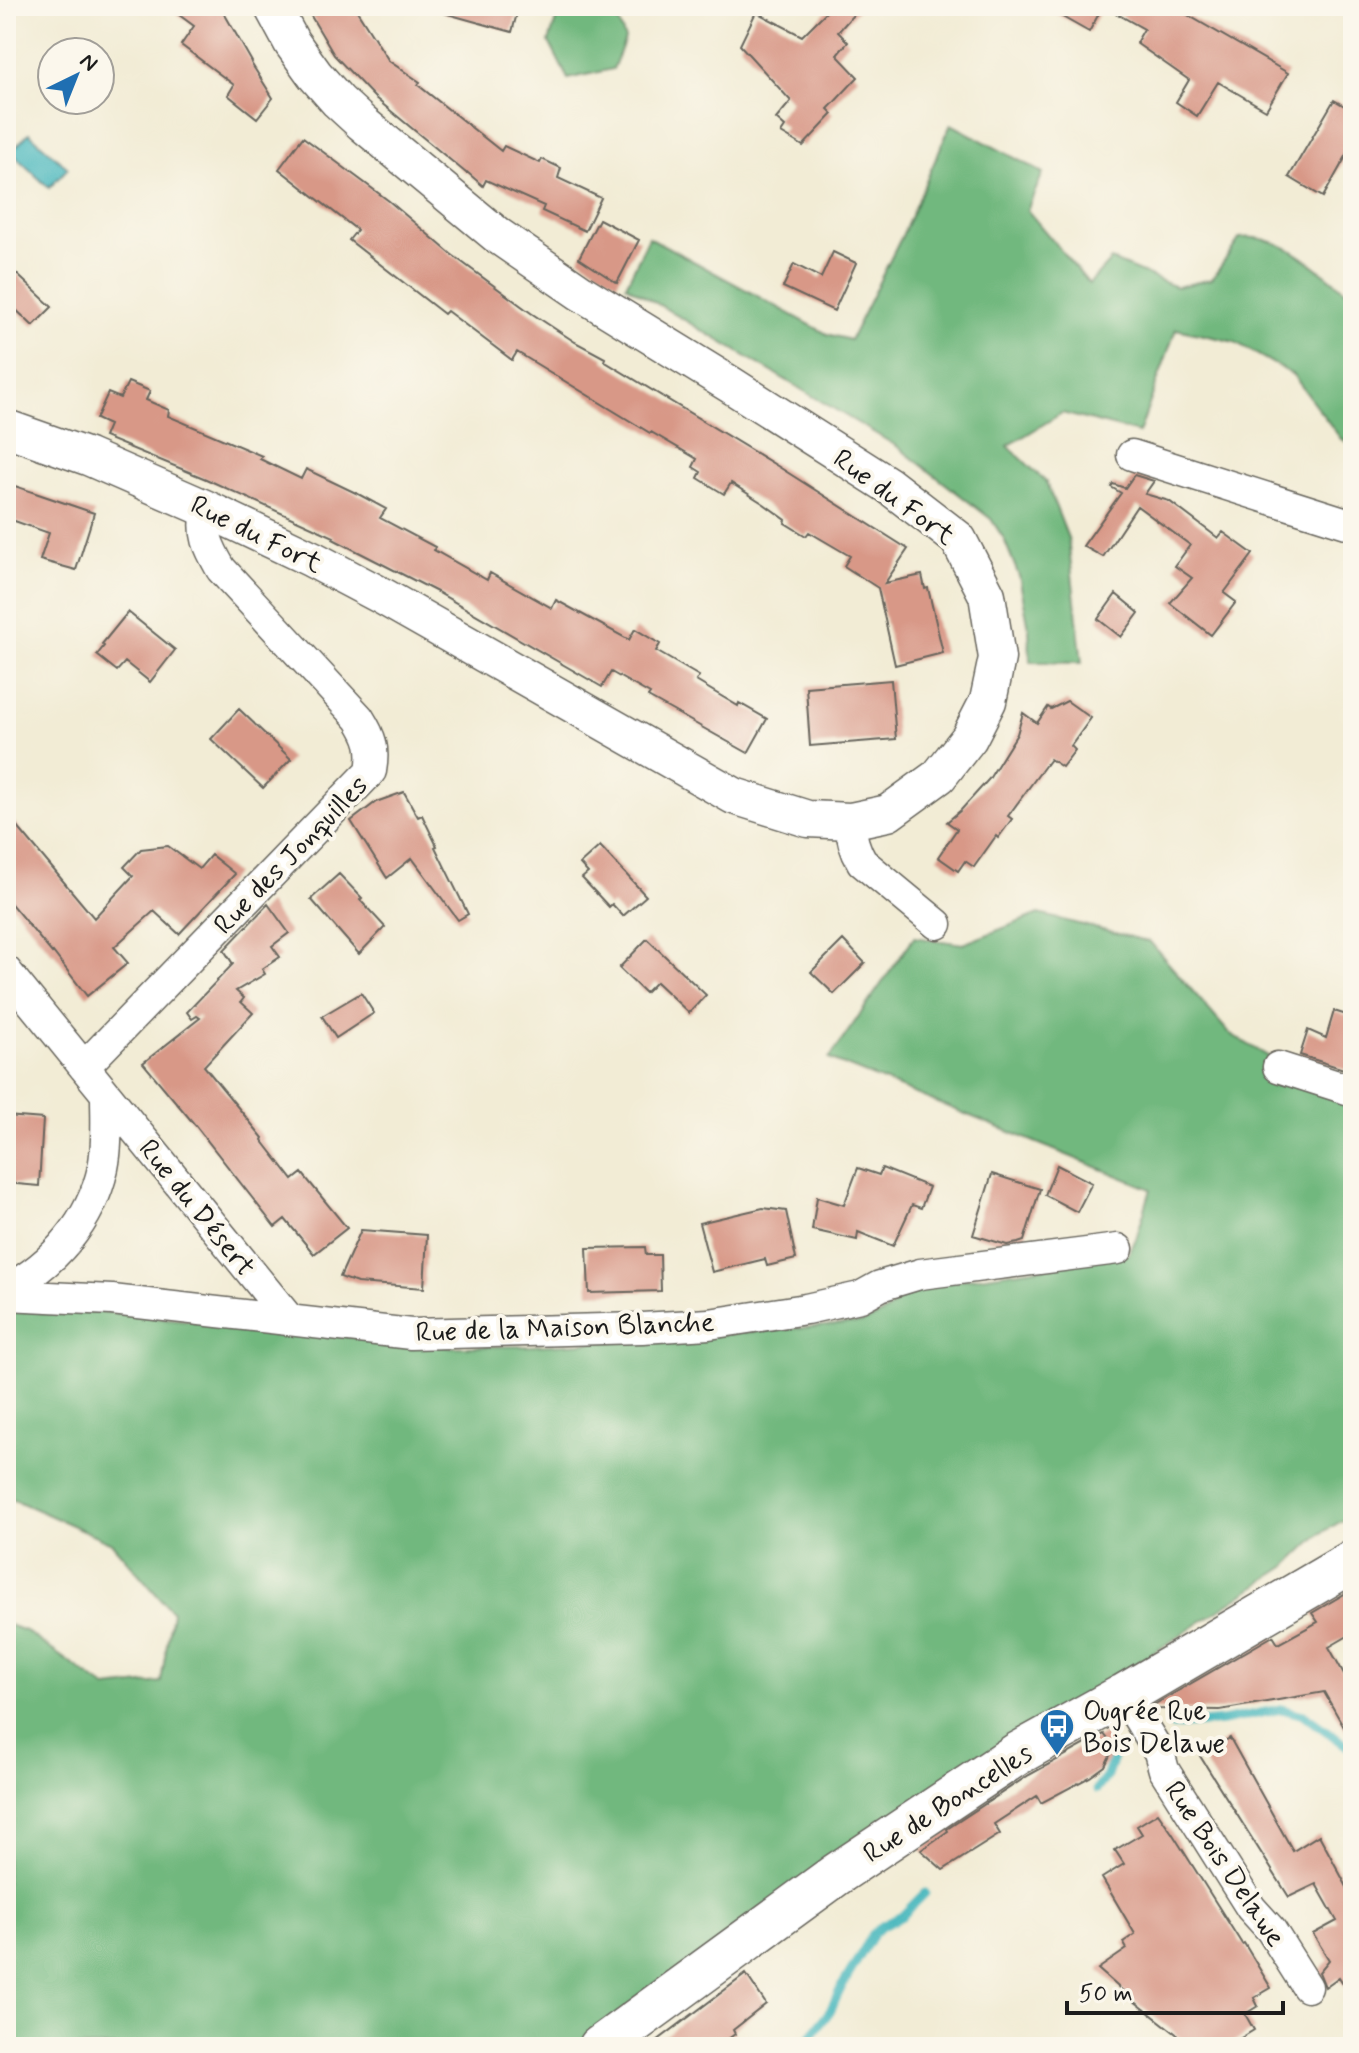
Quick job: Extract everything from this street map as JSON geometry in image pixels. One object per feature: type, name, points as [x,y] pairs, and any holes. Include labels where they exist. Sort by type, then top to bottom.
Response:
[{"type":"main road","name":"Rue de Boncelles","points":[[600,2047],[850,1865],[1017,1754],[1353,1561]]},
{"type":"street","name":"Rue du Fort","points":[[6,428],[88,457],[312,559],[734,796],[808,819],[850,821],[888,813],[939,776],[969,738],[988,701],[997,658],[987,595],[958,539],[888,485],[580,292],[497,235],[338,101],[292,43],[272,6]]},
{"type":"street","points":[[1132,455],[1353,525]]},
{"type":"street","name":"Rue des Jonquilles","points":[[84,1067],[371,771],[374,753],[369,734],[359,718],[221,569],[208,547],[203,527],[207,509]]},
{"type":"street","points":[[850,821],[851,838],[862,862],[937,924]]},
{"type":"street","name":"Rue du Désert","points":[[6,971],[289,1319]]},
{"type":"street","points":[[1278,1067],[1353,1091]]},
{"type":"street","name":"Rue du Désert","points":[[6,1292],[50,1259],[69,1240],[85,1216],[103,1167],[106,1094]]},
{"type":"street","name":"Rue de la Maison Blanche","points":[[6,1292],[112,1300],[411,1334],[642,1328],[709,1324],[806,1309],[860,1297],[880,1286],[920,1274],[1118,1249]]},
{"type":"street","name":"Rue Bois Delawe","points":[[1124,1695],[1159,1752],[1172,1783],[1251,1908],[1271,1930],[1307,1987]]},
{"type":"green space","points":[[565,6],[613,6],[625,39],[613,69],[568,79],[549,42],[556,20]]},
{"type":"green space","points":[[951,124],[1043,173],[1027,210],[1089,284],[1111,260],[1176,287],[1212,279],[1240,238],[1256,238],[1286,247],[1353,296],[1353,445],[1341,439],[1293,375],[1235,342],[1176,329],[1139,433],[1062,413],[1008,446],[1046,482],[1068,538],[1082,663],[1030,662],[1029,628],[1019,576],[1004,539],[991,519],[898,447],[626,285],[649,237],[827,334],[850,340],[902,236]]},
{"type":"green space","points":[[1039,914],[1150,942],[1229,1033],[1273,1059],[1353,1095],[1353,1514],[1320,1534],[1288,1565],[1101,1687],[580,2047],[6,2047],[6,1624],[25,1631],[106,1688],[161,1682],[172,1612],[112,1543],[6,1496],[6,1309],[104,1312],[450,1347],[530,1346],[861,1323],[889,1309],[912,1287],[1128,1255],[1151,1189],[829,1059],[914,937],[963,944]]},
{"type":"water","points":[[29,133],[68,168],[49,188],[11,152]]},
{"type":"building","points":[[167,6],[220,6],[273,98],[257,118],[228,95],[234,85],[181,45],[194,26]]},
{"type":"building","points":[[305,6],[354,6],[389,61],[420,82],[418,85],[501,151],[504,146],[540,163],[542,159],[561,168],[558,178],[601,198],[585,231],[542,211],[544,206],[486,180],[483,186],[466,173],[374,97],[334,55]]},
{"type":"building","points":[[445,6],[519,6],[512,32],[444,13]]},
{"type":"building","points":[[832,6],[861,6],[838,32],[848,42],[837,55],[858,77],[828,109],[833,114],[803,146],[781,133],[785,127],[776,119],[791,101],[740,45],[756,12],[802,36]]},
{"type":"building","points":[[1043,6],[1103,6],[1089,32]]},
{"type":"building","points":[[1103,6],[1172,6],[1288,73],[1266,110],[1218,82],[1197,116],[1176,102],[1189,80],[1136,43],[1144,29]]},
{"type":"building","points":[[1334,100],[1353,111],[1353,144],[1323,197],[1289,177]]},
{"type":"building","points":[[303,137],[531,313],[908,549],[885,583],[922,575],[925,589],[928,588],[943,653],[895,665],[878,588],[844,566],[850,556],[809,532],[806,536],[731,483],[724,494],[698,478],[701,472],[693,467],[697,459],[517,352],[512,360],[447,311],[444,314],[349,240],[357,230],[279,169]]},
{"type":"building","points":[[599,219],[639,240],[617,283],[579,258]]},
{"type":"building","points":[[833,252],[856,263],[834,311],[783,287],[794,264],[821,278]]},
{"type":"building","points":[[6,264],[52,307],[33,326],[6,300]]},
{"type":"building","points":[[128,382],[150,391],[146,400],[169,410],[168,416],[262,456],[260,459],[301,479],[306,469],[386,509],[380,518],[435,547],[434,550],[487,580],[490,573],[552,608],[556,600],[629,640],[635,629],[660,644],[656,651],[699,676],[696,681],[767,719],[748,753],[648,697],[650,694],[611,672],[602,687],[334,537],[104,437],[109,425],[96,419],[108,393],[120,398]]},
{"type":"building","points":[[1134,475],[1154,481],[1145,494],[1169,501],[1218,538],[1223,532],[1253,554],[1224,593],[1236,602],[1211,635],[1170,603],[1192,578],[1175,566],[1190,545],[1137,506],[1103,557],[1083,546],[1121,493],[1111,487],[1113,484],[1125,488]]},
{"type":"building","points":[[6,483],[94,513],[76,570],[40,560],[49,533],[6,518]]},
{"type":"building","points":[[1116,594],[1139,613],[1121,637],[1098,619]]},
{"type":"building","points":[[128,612],[175,650],[150,682],[125,662],[117,671],[97,655]]},
{"type":"building","points":[[891,680],[896,739],[810,746],[806,687]]},
{"type":"building","points":[[1067,701],[1091,718],[1071,746],[1075,750],[1062,767],[1050,759],[1008,816],[1012,819],[974,867],[965,861],[958,871],[938,857],[957,829],[947,822],[989,779],[1017,734],[1023,713],[1037,723],[1048,707],[1051,709]]},
{"type":"building","points":[[239,709],[291,759],[263,788],[211,739]]},
{"type":"building","points":[[404,792],[418,817],[422,815],[468,914],[458,920],[412,858],[387,878],[351,821],[376,802]]},
{"type":"building","points":[[6,813],[94,918],[133,876],[124,867],[141,849],[168,846],[199,869],[211,855],[235,874],[179,934],[154,911],[114,947],[128,963],[87,996],[6,898]]},
{"type":"building","points":[[600,846],[646,896],[623,916],[612,904],[609,907],[582,878],[588,873],[580,864]]},
{"type":"building","points":[[339,874],[385,927],[359,954],[311,899]]},
{"type":"building","points":[[268,904],[289,933],[272,946],[280,957],[262,969],[265,974],[236,991],[244,998],[241,1002],[253,1013],[204,1066],[293,1180],[302,1173],[347,1228],[314,1254],[285,1219],[275,1227],[143,1063],[200,1018],[192,1019],[187,1012],[233,964],[224,950]]},
{"type":"building","points":[[647,939],[706,995],[689,1013],[656,982],[645,993],[619,968]]},
{"type":"building","points":[[843,940],[865,963],[834,994],[811,972]]},
{"type":"building","points":[[361,993],[374,1013],[336,1038],[322,1016]]},
{"type":"building","points":[[1334,1011],[1353,1017],[1353,1072],[1300,1055],[1308,1030],[1326,1038]]},
{"type":"building","points":[[6,1116],[43,1119],[39,1186],[6,1183]]},
{"type":"building","points":[[1057,1165],[1092,1183],[1077,1212],[1045,1195]]},
{"type":"building","points":[[858,1168],[879,1175],[882,1168],[929,1187],[921,1208],[912,1205],[893,1246],[858,1232],[857,1240],[812,1230],[817,1197],[844,1205]]},
{"type":"building","points":[[992,1174],[1040,1189],[1024,1241],[1007,1245],[973,1235]]},
{"type":"building","points":[[763,1208],[786,1211],[796,1259],[767,1266],[765,1259],[712,1272],[699,1223]]},
{"type":"building","points":[[361,1230],[427,1235],[424,1288],[357,1283],[340,1277]]},
{"type":"building","points":[[645,1247],[646,1255],[660,1255],[661,1291],[589,1293],[587,1248]]},
{"type":"building","points":[[1353,1589],[1353,1633],[1329,1647],[1353,1690],[1353,1743],[1324,1692],[1220,1710],[1154,1709],[1152,1706],[1273,1636],[1278,1644],[1318,1622],[1312,1613]]},
{"type":"building","points":[[1104,1734],[1114,1747],[1105,1766],[1090,1777],[1041,1803],[1037,1796],[994,1824],[1000,1834],[943,1870],[921,1850],[947,1829],[1029,1775]]},
{"type":"building","points":[[1230,1738],[1293,1851],[1319,1835],[1353,1898],[1353,1999],[1339,1977],[1325,1987],[1319,1972],[1329,1960],[1313,1934],[1337,1921],[1316,1884],[1289,1897],[1200,1756]]},
{"type":"building","points":[[1158,1813],[1271,1988],[1254,1998],[1258,2006],[1245,2014],[1254,2030],[1226,2047],[1193,2047],[1098,1969],[1127,1949],[1123,1942],[1135,1934],[1102,1878],[1124,1864],[1115,1850],[1142,1834],[1137,1826]]},
{"type":"building","points":[[746,1974],[766,2004],[733,2030],[735,2034],[717,2047],[649,2047]]},
{"type":"waterway","points":[[1173,1726],[1222,1721],[1281,1709],[1304,1715],[1353,1750]]},
{"type":"waterway","points":[[1097,1789],[1107,1776],[1114,1755]]},
{"type":"waterway","points":[[803,2047],[830,2011],[873,1934],[902,1916],[925,1893]]},
{"type":"place","name":"Ougrée Rue Bois Delawe","points":[[1057,1757]]}]
